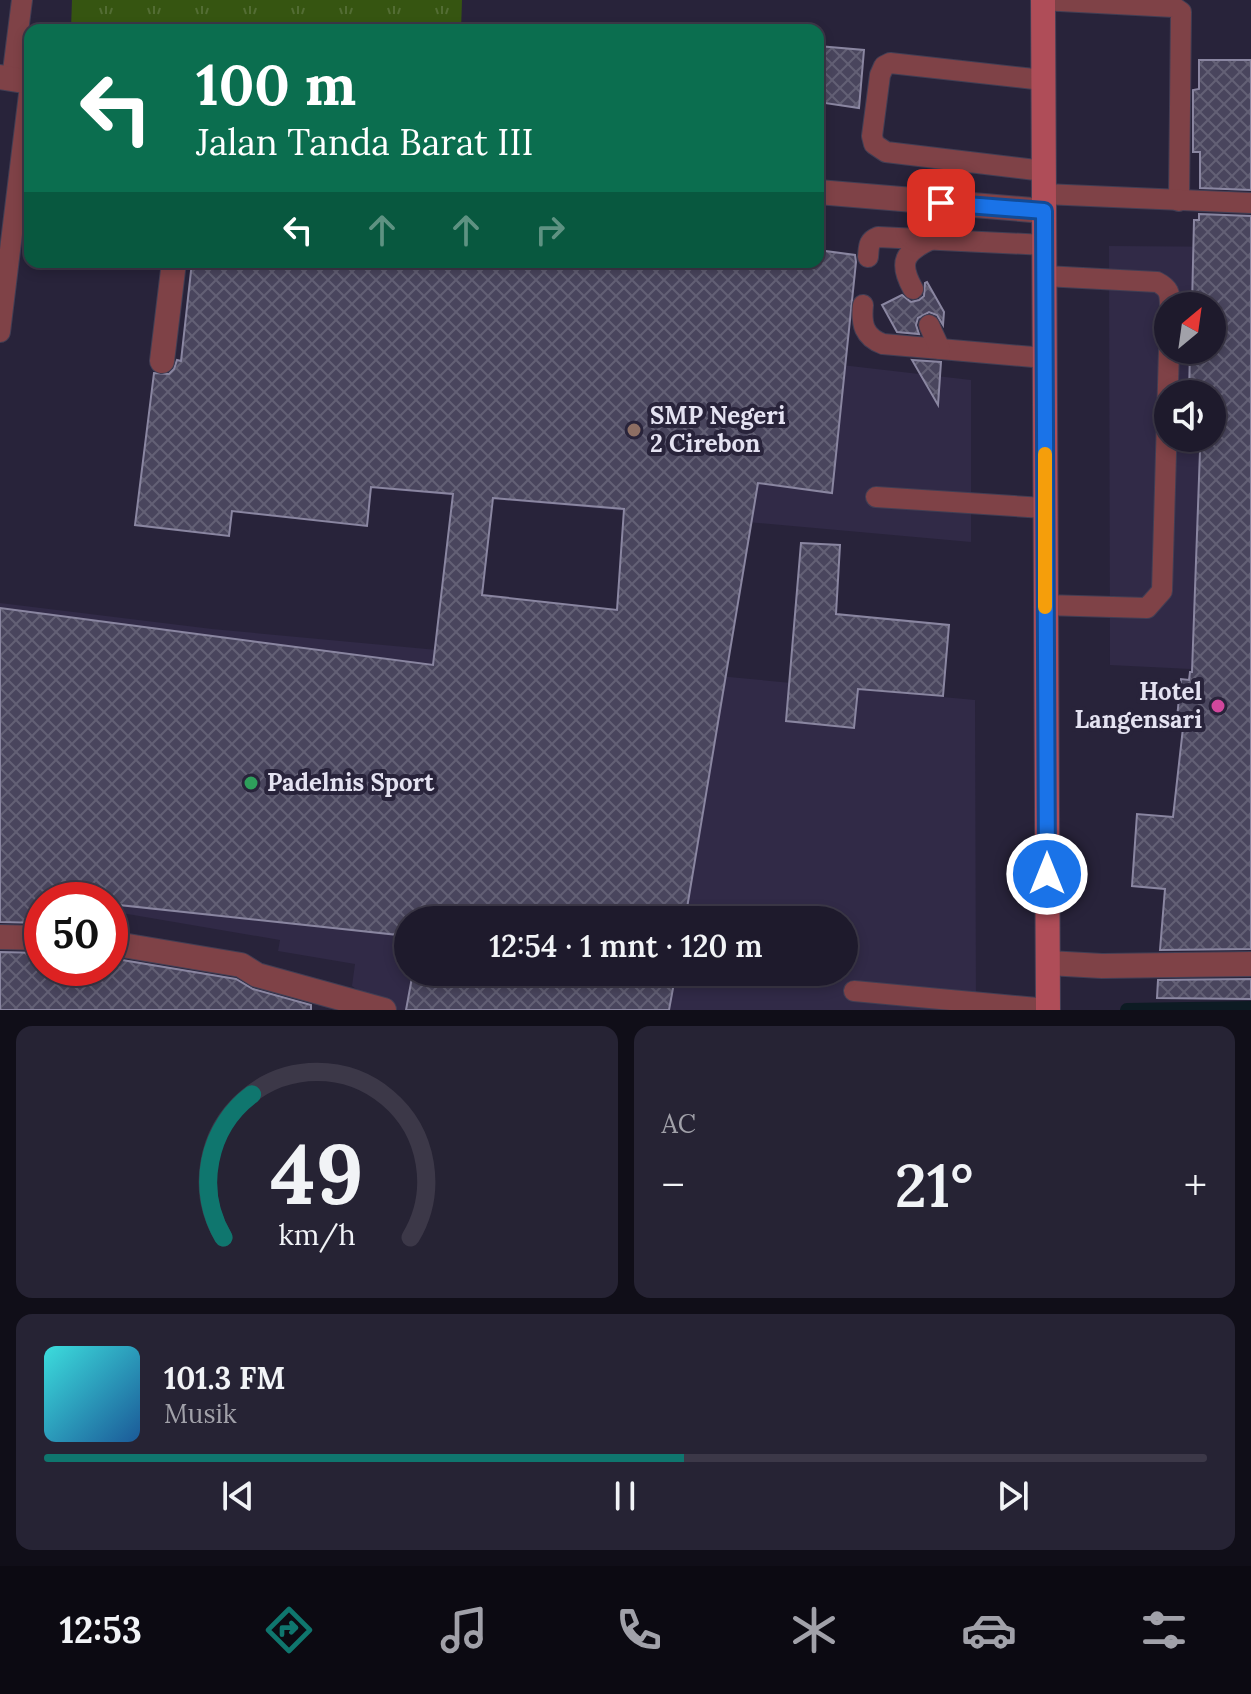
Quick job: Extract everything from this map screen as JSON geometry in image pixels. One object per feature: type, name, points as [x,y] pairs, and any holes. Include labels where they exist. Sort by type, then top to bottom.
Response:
[{"type":"main road","points":[[1042,0],[1048,1010]]},
{"type":"street","points":[[824,192],[1044,192]]},
{"type":"street","points":[[162,361],[173,268]]},
{"type":"street","points":[[0,937],[24,938]]},
{"type":"street","points":[[128,944],[241,965],[257,975],[384,1010]]},
{"type":"street","points":[[1048,963],[1102,966],[1251,964]]},
{"type":"lane","points":[[0,332],[22,0]]},
{"type":"lane","points":[[1042,0],[1174,7],[1181,12],[1179,201]]},
{"type":"lane","points":[[1043,80],[890,63],[884,66],[880,75],[872,136],[874,144],[886,152],[1044,192],[1251,203]]},
{"type":"lane","points":[[868,257],[869,245],[878,237],[1045,245]]},
{"type":"lane","points":[[913,289],[904,266],[907,256],[932,239]]},
{"type":"lane","points":[[1045,276],[1157,282],[1168,292]]},
{"type":"lane","points":[[863,305],[861,323],[874,341],[883,344],[1045,358]]},
{"type":"lane","points":[[929,325],[940,349]]},
{"type":"lane","points":[[1045,605],[1147,608],[1162,591],[1169,364]]},
{"type":"lane","points":[[876,497],[1044,508]]},
{"type":"lane","points":[[854,991],[1048,1010]]},
{"type":"shaded area","points":[[1109,246],[1251,247],[1251,672],[1110,665]]},
{"type":"shaded area","name":"SMP Negeri 2 Cirebon","points":[[764,356],[971,380],[971,542],[291,481]]},
{"type":"shaded area","points":[[0,603],[212,629],[975,700],[976,1010],[385,1010],[352,986],[355,964],[278,951],[280,940],[128,914],[128,882],[24,882],[24,897],[0,893]]},
{"type":"green space","points":[[72,0],[462,0],[461,24],[71,24]]},
{"type":"building","points":[[824,47],[864,50],[859,108],[824,103]]},
{"type":"building","points":[[1199,60],[1251,60],[1251,190],[1200,188],[1200,152],[1193,152],[1193,90],[1199,89]]},
{"type":"building","points":[[1199,214],[1251,216],[1251,949],[1160,950],[1165,889],[1132,886],[1137,814],[1173,817],[1184,719],[1177,718],[1181,679],[1189,680],[1192,672],[1200,452],[1226,452],[1226,380],[1189,380],[1190,364],[1226,364],[1226,292],[1192,292],[1194,220],[1199,220]]},
{"type":"building","points":[[824,251],[855,255],[832,493],[758,483],[687,906],[394,906],[394,935],[128,906],[128,882],[24,882],[24,923],[0,922],[0,608],[433,665],[453,494],[371,487],[367,526],[232,511],[229,536],[135,525],[154,373],[169,374],[177,360],[181,361],[191,268],[824,268]],"holes":[[[493,498],[624,509],[617,610],[482,595]]]},
{"type":"building","points":[[927,282],[944,312],[943,325],[937,315],[929,312],[918,318],[916,325],[919,334],[897,332],[882,305],[902,295],[911,302],[919,300],[924,296]]},
{"type":"building","points":[[912,360],[941,362],[938,405]]},
{"type":"building","points":[[801,543],[840,545],[836,614],[949,625],[943,696],[858,689],[854,728],[786,721]]},
{"type":"building","points":[[0,952],[24,953],[24,986],[128,986],[128,961],[236,979],[253,989],[311,1005],[311,1010],[0,1010]]},
{"type":"building","points":[[1251,979],[1251,999],[1157,998],[1158,980]]},
{"type":"building","points":[[410,986],[673,986],[669,1010],[406,1010]]},
{"type":"waterway","points":[[1127,1010],[1251,1008]]},
{"type":"slow traffic","points":[[1045,454],[1045,607]]},
{"type":"place","name":"SMP Negeri 2 Cirebon","points":[[634,430]]},
{"type":"place","name":"Hotel Langensari","points":[[1218,706]]},
{"type":"place","name":"Padelnis Sport","points":[[251,783]]},
{"type":"route","points":[[941,203],[1044,211],[1047,874]]}]
